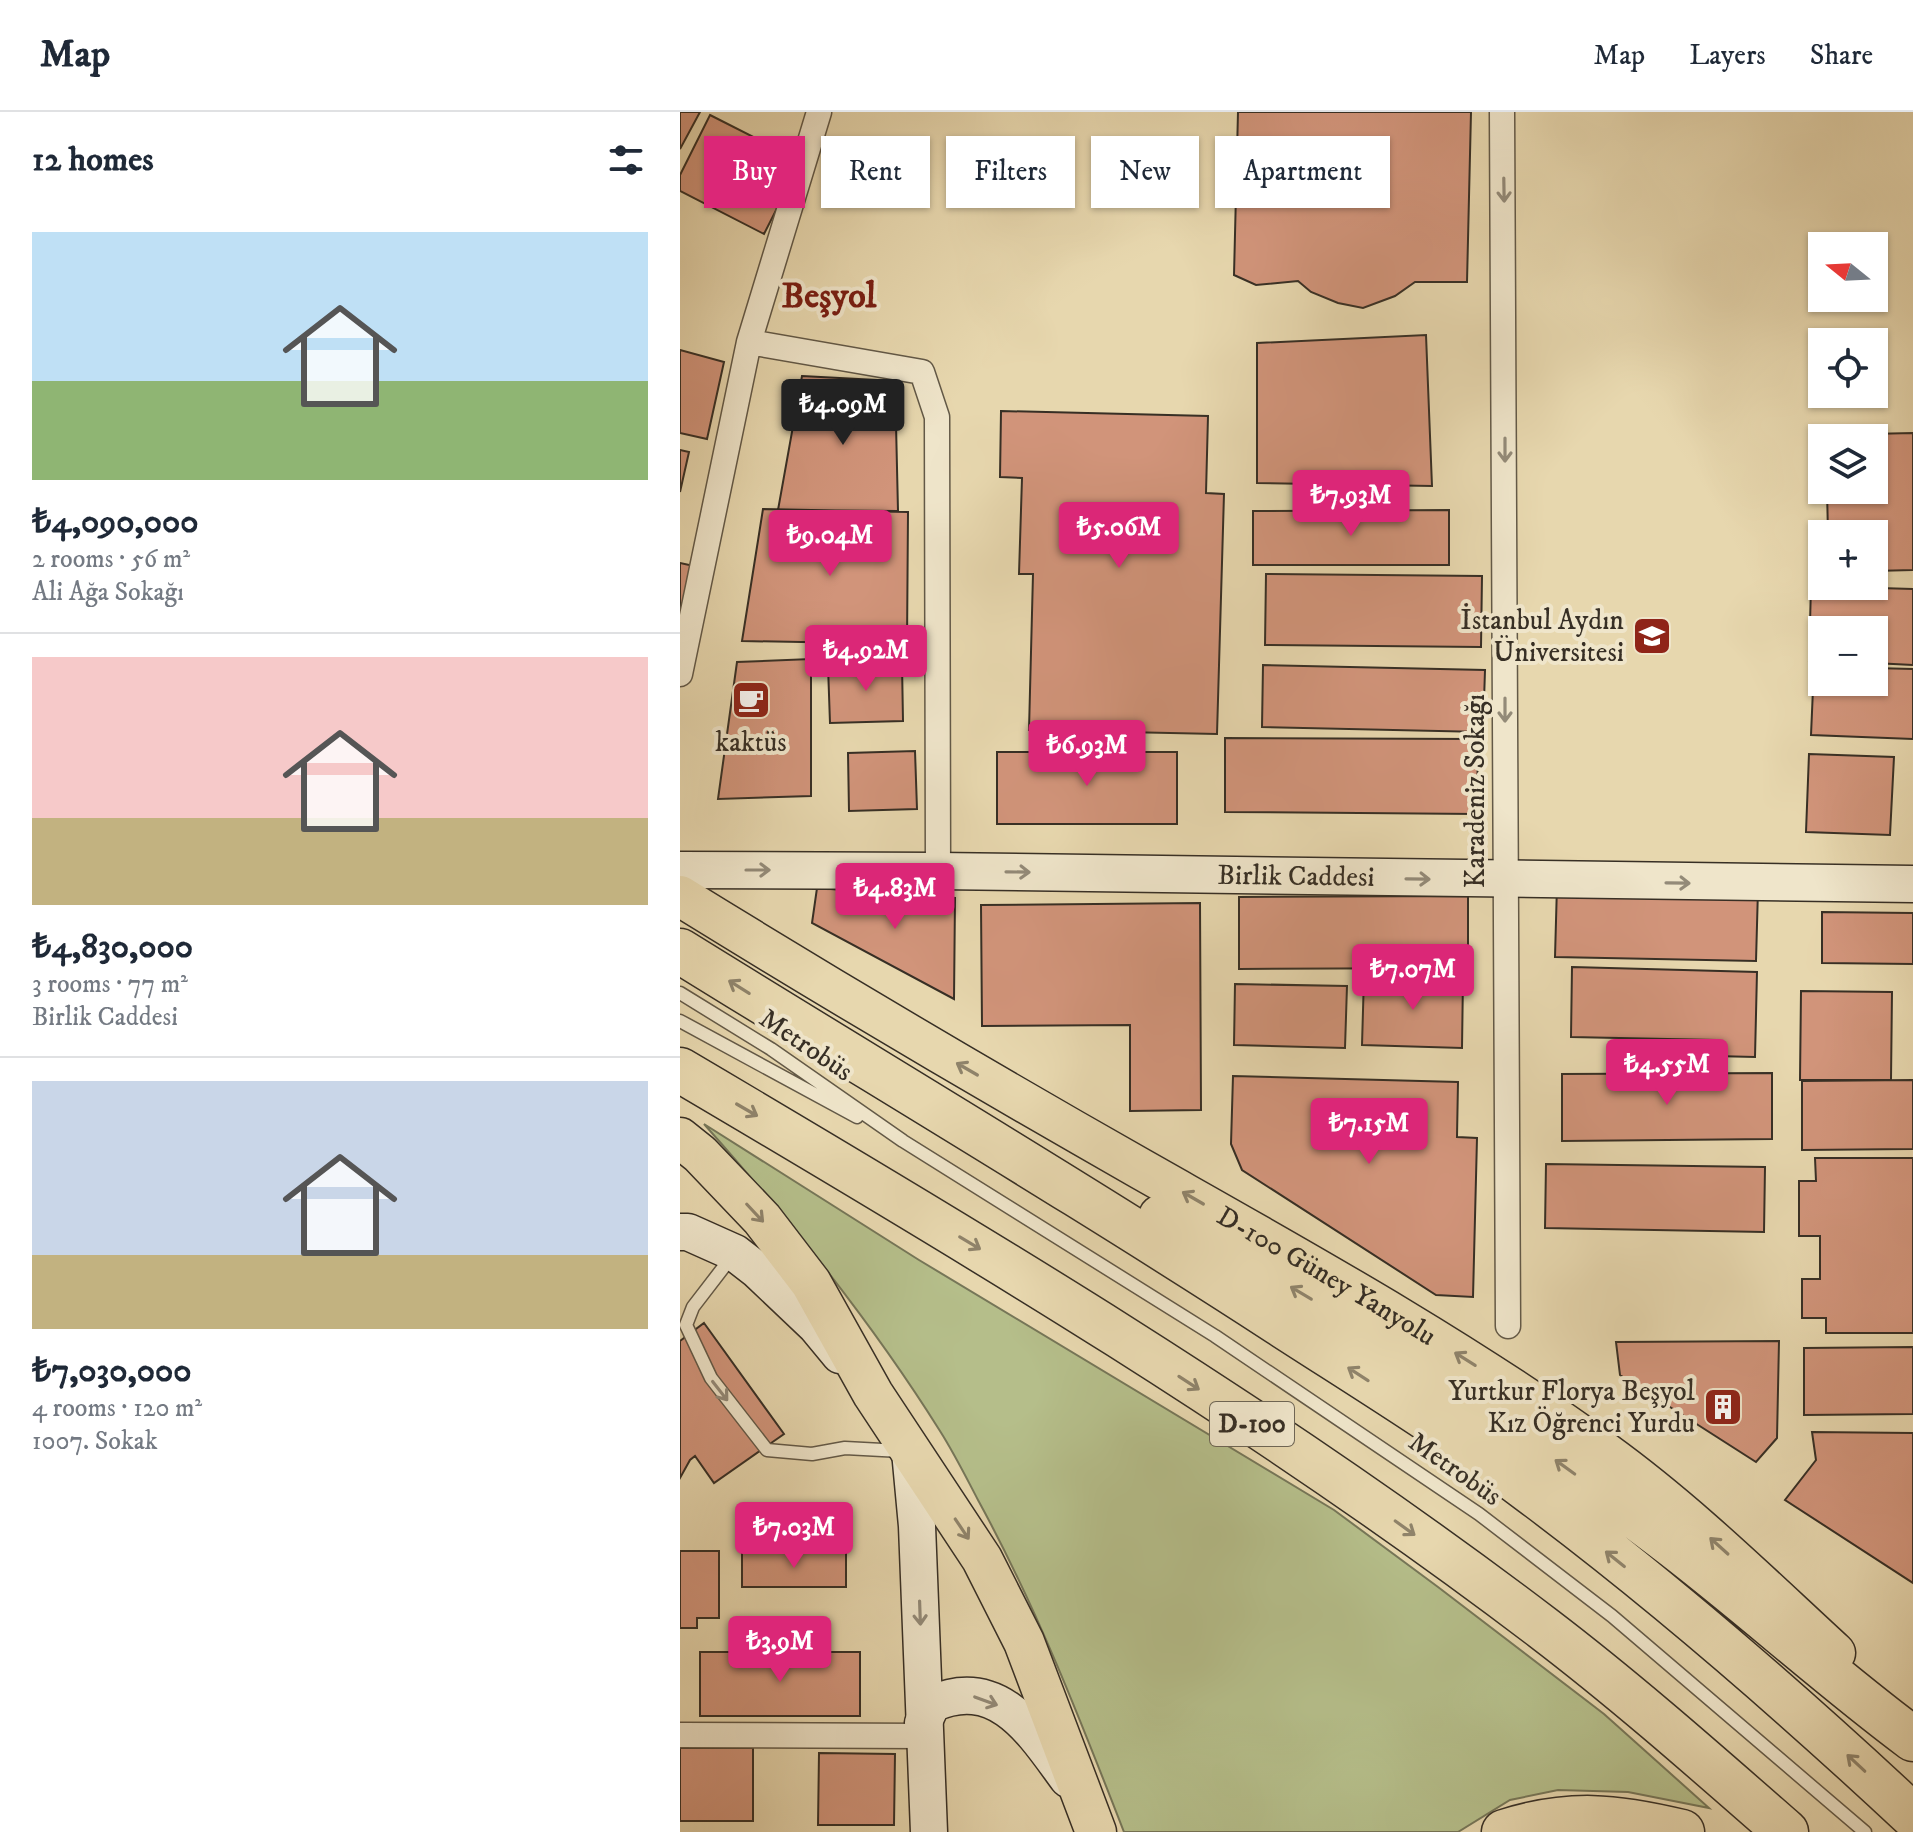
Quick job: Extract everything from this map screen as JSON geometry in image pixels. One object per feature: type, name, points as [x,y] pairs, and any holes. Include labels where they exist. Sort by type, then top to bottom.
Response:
[{"type":"highway","points":[[680,951],[1218,1283],[1438,1425],[1532,1492],[1801,1712],[1913,1816]]},
{"type":"highway","name":"D-100","points":[[680,1070],[1069,1304],[1364,1498],[1544,1629],[1698,1754],[1786,1832]]},
{"type":"highway","points":[[972,1131],[1063,1168],[1181,1227],[1282,1281],[1391,1348],[1529,1440],[1662,1537],[1860,1700],[1913,1739]]},
{"type":"highway","points":[[1504,1832],[1560,1817],[1644,1823],[1682,1832]]},
{"type":"main road","name":"D-100 Güney Yanyolu","points":[[680,896],[827,987],[1384,1309],[1571,1429],[1645,1483],[1709,1537],[1869,1684],[1913,1739]]},
{"type":"main road","points":[[680,1138],[700,1154],[762,1219],[811,1283],[873,1394],[982,1559],[1024,1642],[1090,1817]]},
{"type":"street","points":[[680,674],[749,342],[819,112]]},
{"type":"street","name":"Karadeniz Sokağı","points":[[1502,112],[1508,1326]]},
{"type":"street","points":[[749,342],[922,372],[937,417],[938,871]]},
{"type":"street","name":"Birlik Caddesi","points":[[680,870],[1913,884]]},
{"type":"street","points":[[680,1232],[688,1232],[735,1253],[816,1326],[873,1394]]},
{"type":"street","points":[[910,1451],[917,1526],[929,1832]]},
{"type":"street","points":[[924,1729],[932,1704],[951,1695],[976,1696],[1006,1708],[1028,1724],[1090,1817]]},
{"type":"street","points":[[680,1735],[924,1729]]},
{"type":"lane","name":"Metrobüs","points":[[680,993],[771,1049],[903,1141],[1215,1336],[1479,1514],[1612,1616],[1865,1832]]},
{"type":"lane","name":"Metrobüs","points":[[680,1021],[903,1141]]},
{"type":"lane","points":[[735,1253],[693,1307],[686,1325],[711,1378],[767,1450],[812,1454],[845,1448],[910,1451]]},
{"type":"green space","points":[[704,1124],[919,1260],[1334,1510],[1604,1714],[1709,1808],[1628,1792],[1558,1790],[1510,1800],[1458,1832],[1124,1832],[1038,1622],[945,1439],[886,1350],[828,1273]]},
{"type":"building","points":[[680,112],[700,112],[680,149]]},
{"type":"building","points":[[1238,112],[1471,112],[1467,282],[1415,282],[1395,296],[1363,308],[1338,303],[1311,292],[1298,281],[1256,285],[1234,275],[1236,208],[1390,208],[1390,136],[1237,136]]},
{"type":"building","points":[[710,115],[752,136],[704,136],[704,203],[680,191],[680,175]]},
{"type":"building","points":[[713,208],[777,208],[764,234]]},
{"type":"building","points":[[1426,335],[1432,486],[1257,483],[1257,343]]},
{"type":"building","points":[[680,350],[724,362],[707,439],[680,433]]},
{"type":"building","points":[[802,376],[895,381],[898,511],[778,510]]},
{"type":"building","points":[[1001,411],[1208,416],[1206,493],[1224,494],[1217,734],[1029,730],[1033,574],[1019,574],[1022,478],[1000,477]]},
{"type":"building","points":[[1913,433],[1913,570],[1888,571],[1888,520],[1828,520],[1827,504],[1888,504],[1888,434]]},
{"type":"building","points":[[680,450],[689,452],[680,492]]},
{"type":"building","points":[[763,509],[908,512],[907,644],[742,641]]},
{"type":"building","points":[[1449,510],[1449,565],[1253,565],[1253,511]]},
{"type":"building","points":[[680,563],[694,566],[680,621]]},
{"type":"building","points":[[1266,574],[1482,576],[1481,647],[1265,645]]},
{"type":"building","points":[[1888,588],[1913,589],[1913,665],[1888,664],[1888,616],[1810,616],[1811,600],[1888,600]]},
{"type":"building","points":[[811,659],[811,796],[718,799],[737,662]]},
{"type":"building","points":[[902,664],[903,721],[830,723],[828,666]]},
{"type":"building","points":[[1263,665],[1485,670],[1483,732],[1262,727]]},
{"type":"building","points":[[1888,668],[1913,669],[1913,739],[1811,735],[1813,696],[1888,696]]},
{"type":"building","points":[[1225,738],[1478,739],[1477,814],[1225,812]]},
{"type":"building","points":[[915,751],[917,809],[849,811],[848,753]]},
{"type":"building","points":[[997,752],[1177,752],[1177,824],[997,824]]},
{"type":"building","points":[[1809,754],[1894,757],[1890,835],[1806,832]]},
{"type":"building","points":[[1557,885],[1758,889],[1756,961],[1555,957]]},
{"type":"building","points":[[817,888],[955,898],[954,999],[812,923]]},
{"type":"building","points":[[1468,896],[1468,968],[1239,969],[1239,897]]},
{"type":"building","points":[[1200,903],[1201,1110],[1130,1111],[1130,1025],[982,1026],[981,905]]},
{"type":"building","points":[[1822,912],[1913,913],[1913,964],[1822,963]]},
{"type":"building","points":[[1572,967],[1757,972],[1755,1057],[1714,1056],[1715,1040],[1571,1037]]},
{"type":"building","points":[[1364,976],[1463,978],[1462,1048],[1362,1045]]},
{"type":"building","points":[[1235,984],[1347,986],[1345,1048],[1234,1045]]},
{"type":"building","points":[[1801,991],[1892,992],[1891,1080],[1800,1080]]},
{"type":"building","points":[[1772,1073],[1772,1139],[1562,1141],[1562,1074]]},
{"type":"building","points":[[1233,1076],[1458,1082],[1457,1137],[1477,1138],[1473,1297],[1436,1295],[1242,1170],[1231,1144]]},
{"type":"building","points":[[1913,1080],[1913,1149],[1802,1150],[1802,1081]]},
{"type":"building","points":[[1815,1158],[1913,1158],[1913,1333],[1826,1333],[1826,1318],[1802,1318],[1802,1279],[1820,1279],[1820,1236],[1799,1236],[1799,1181],[1816,1181]]},
{"type":"building","points":[[1546,1164],[1765,1167],[1764,1232],[1545,1228]]},
{"type":"building","points":[[704,1323],[784,1434],[714,1483],[695,1456],[680,1478],[680,1341]]},
{"type":"building","name":"Yurtkur Florya Beşyol Kız Öğrenci Yurdu","points":[[1779,1341],[1777,1438],[1756,1462],[1620,1375],[1616,1342]]},
{"type":"building","points":[[1913,1347],[1913,1414],[1804,1415],[1804,1348]]},
{"type":"building","points":[[1812,1432],[1913,1433],[1913,1583],[1785,1500],[1816,1460]]},
{"type":"building","points":[[680,1551],[719,1551],[719,1618],[697,1618],[697,1628],[680,1628]]},
{"type":"building","points":[[742,1553],[846,1553],[846,1587],[742,1587]]},
{"type":"building","points":[[700,1652],[860,1652],[860,1716],[700,1716]]},
{"type":"building","points":[[680,1748],[753,1748],[753,1821],[680,1821]]},
{"type":"building","points":[[819,1753],[895,1754],[894,1825],[818,1825]]},
{"type":"place","name":"İstanbul Aydın Üniversitesi","points":[[1652,636]]},
{"type":"place","name":"kaktüs","points":[[751,700]]},
{"type":"place","name":"Yurtkur Florya Beşyol Kız Öğrenci Yurdu","points":[[1723,1407]]},
{"type":"district","name":"Beşyol","points":[[829,296]]}]
